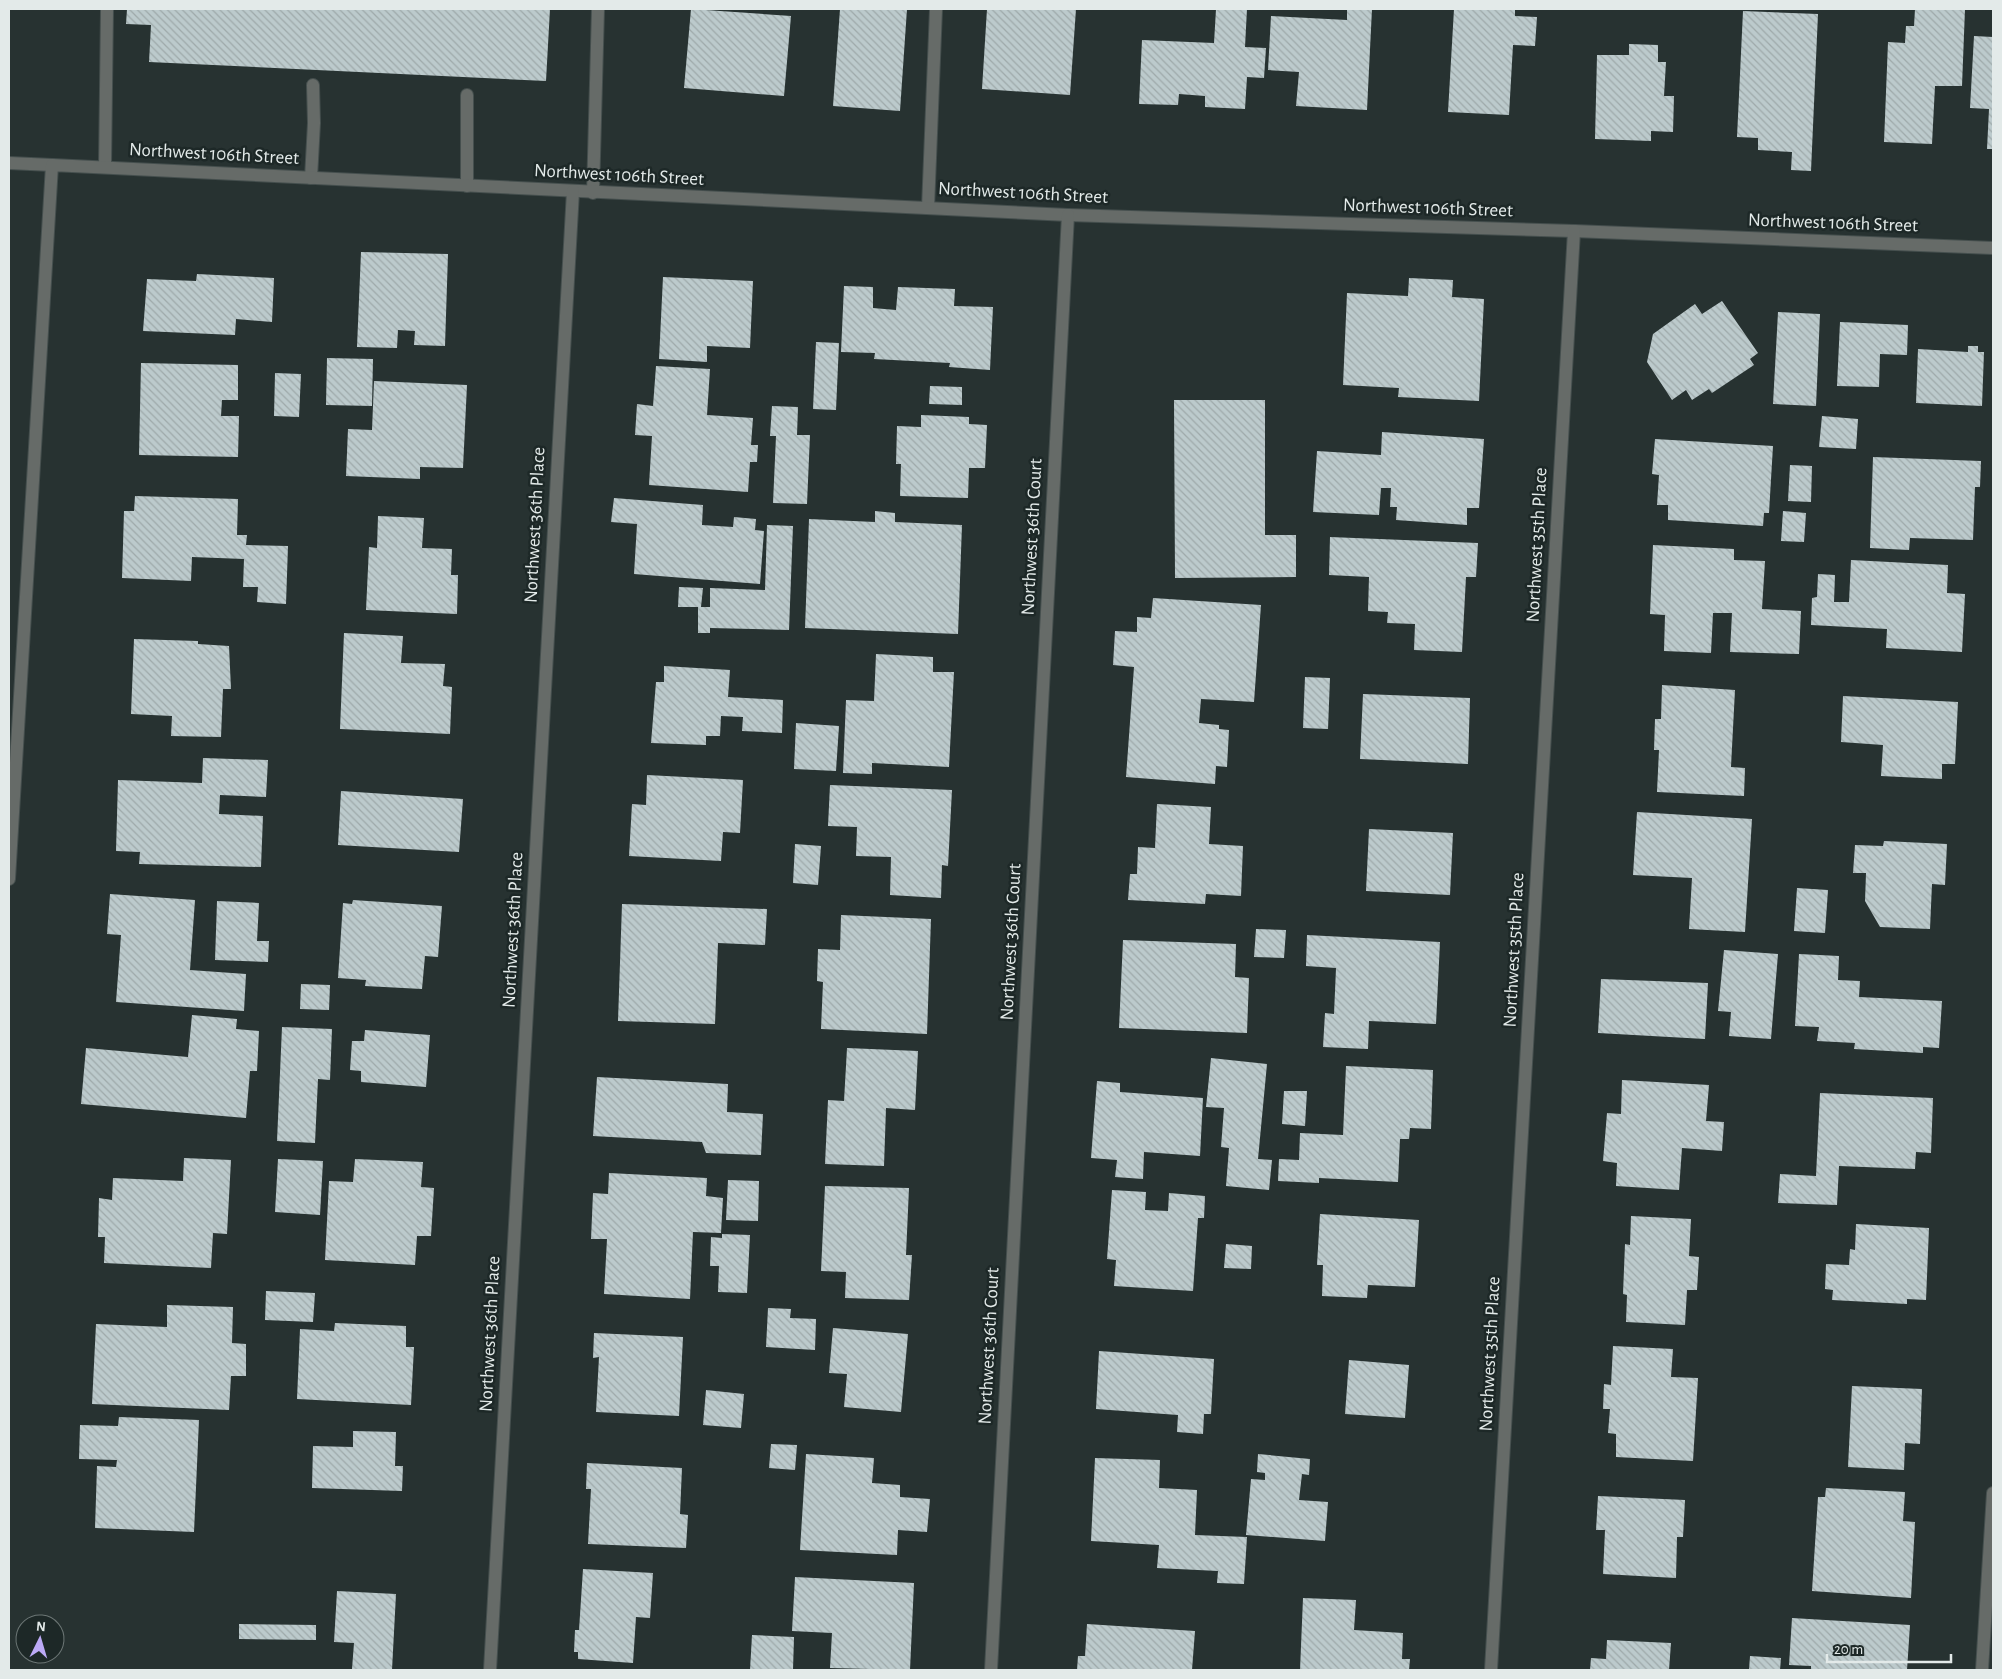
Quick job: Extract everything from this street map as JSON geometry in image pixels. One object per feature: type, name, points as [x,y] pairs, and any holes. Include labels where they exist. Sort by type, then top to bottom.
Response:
[{"type":"street","points":[[104,167],[107,9]]},
{"type":"street","points":[[593,193],[598,9]]},
{"type":"street","points":[[928,208],[936,9]]},
{"type":"street","points":[[311,178],[314,123],[313,85]]},
{"type":"street","points":[[466,186],[467,95]]},
{"type":"street","name":"Northwest 106th Street","points":[[9,163],[1068,215],[1574,231],[1993,248]]},
{"type":"street","points":[[9,879],[52,165]]},
{"type":"street","name":"Northwest 36th Place","points":[[490,1670],[573,192]]},
{"type":"street","name":"Northwest 36th Court","points":[[991,1670],[1068,215]]},
{"type":"street","name":"Northwest 35th Place","points":[[1491,1670],[1574,231]]},
{"type":"street","points":[[1982,1670],[1993,1493]]},
{"type":"building","points":[[127,9],[550,9],[546,81],[149,62],[151,25],[126,24]]},
{"type":"building","points":[[691,9],[791,16],[784,96],[684,88]]},
{"type":"building","points":[[840,9],[907,9],[900,111],[833,106]]},
{"type":"building","points":[[987,9],[1076,9],[1070,95],[982,89]]},
{"type":"building","points":[[1216,9],[1247,9],[1245,47],[1266,48],[1264,78],[1247,77],[1245,109],[1205,107],[1205,96],[1179,94],[1178,105],[1139,104],[1142,40],[1214,43]]},
{"type":"building","points":[[1347,9],[1372,9],[1367,110],[1296,106],[1299,72],[1268,70],[1271,16],[1347,20]]},
{"type":"building","points":[[1454,9],[1515,9],[1515,16],[1537,17],[1535,46],[1513,45],[1509,115],[1448,112]]},
{"type":"building","points":[[1915,9],[1965,9],[1962,86],[1935,86],[1932,144],[1884,142],[1888,42],[1905,43],[1906,26],[1914,26]]},
{"type":"building","points":[[1743,11],[1818,14],[1811,171],[1791,170],[1792,152],[1758,150],[1758,138],[1737,137]]},
{"type":"building","points":[[1974,36],[1993,37],[1993,149],[1987,149],[1989,109],[1970,108]]},
{"type":"building","points":[[1629,44],[1658,45],[1658,62],[1666,62],[1664,96],[1674,96],[1673,132],[1651,131],[1651,141],[1595,139],[1597,55],[1629,55]]},
{"type":"building","points":[[361,252],[448,254],[445,346],[414,345],[415,331],[398,330],[397,348],[357,347]]},
{"type":"building","points":[[197,274],[274,278],[272,322],[236,319],[235,335],[143,331],[147,279],[196,281]]},
{"type":"building","points":[[663,277],[753,281],[750,348],[707,346],[707,362],[659,359]]},
{"type":"building","points":[[1409,278],[1453,280],[1452,297],[1484,299],[1479,401],[1398,397],[1399,388],[1343,385],[1347,293],[1408,296]]},
{"type":"building","points":[[844,286],[873,287],[873,308],[896,310],[898,287],[955,289],[954,306],[993,307],[990,370],[949,367],[950,363],[874,359],[875,353],[841,352]]},
{"type":"building","points":[[1722,301],[1758,353],[1750,359],[1754,365],[1712,393],[1709,389],[1692,400],[1686,390],[1672,400],[1647,362],[1653,334],[1695,304],[1702,314]]},
{"type":"building","points":[[1778,312],[1820,314],[1816,406],[1773,404]]},
{"type":"building","points":[[1840,322],[1908,325],[1907,355],[1880,354],[1879,387],[1837,386]]},
{"type":"building","points":[[816,342],[839,343],[836,410],[813,409]]},
{"type":"building","points":[[1968,346],[1978,346],[1978,352],[1984,352],[1982,406],[1916,403],[1918,349],[1968,352]]},
{"type":"building","points":[[327,358],[373,359],[372,406],[326,405]]},
{"type":"building","points":[[141,363],[238,365],[238,400],[222,400],[221,416],[239,416],[238,457],[139,455]]},
{"type":"building","points":[[656,366],[710,369],[707,415],[753,418],[751,445],[758,445],[757,462],[750,462],[748,492],[649,485],[652,436],[635,435],[637,404],[653,406]]},
{"type":"building","points":[[275,373],[301,374],[299,417],[274,416]]},
{"type":"building","points":[[374,381],[467,385],[463,468],[420,467],[420,479],[346,476],[348,429],[372,430]]},
{"type":"building","points":[[930,386],[962,387],[962,405],[929,404]]},
{"type":"building","points":[[1174,400],[1265,400],[1265,535],[1296,535],[1296,577],[1175,578]]},
{"type":"building","points":[[772,406],[798,407],[797,435],[810,435],[807,504],[773,503],[776,436],[770,436]]},
{"type":"building","points":[[921,415],[969,417],[969,424],[987,425],[985,468],[969,468],[968,498],[900,496],[901,464],[896,464],[897,426],[921,427]]},
{"type":"building","points":[[1822,416],[1858,419],[1856,449],[1819,447]]},
{"type":"building","points":[[1382,432],[1484,439],[1479,508],[1467,508],[1467,525],[1396,520],[1397,507],[1390,507],[1391,488],[1381,488],[1379,515],[1313,512],[1317,451],[1381,455]]},
{"type":"building","points":[[1655,439],[1773,446],[1769,513],[1764,513],[1763,526],[1668,520],[1668,505],[1657,505],[1659,475],[1652,474]]},
{"type":"building","points":[[1873,457],[1981,461],[1980,487],[1975,487],[1973,540],[1910,538],[1909,550],[1870,548]]},
{"type":"building","points":[[1790,465],[1812,466],[1811,502],[1788,501]]},
{"type":"building","points":[[135,496],[238,499],[237,535],[247,535],[246,545],[288,546],[286,604],[257,602],[258,587],[243,587],[244,559],[192,557],[191,581],[122,578],[124,511],[134,511]]},
{"type":"building","points":[[614,498],[703,505],[702,525],[733,527],[734,517],[756,519],[755,530],[764,531],[760,584],[634,574],[637,524],[611,522]]},
{"type":"building","points":[[875,511],[895,513],[895,522],[962,525],[958,634],[805,628],[809,519],[875,522]]},
{"type":"building","points":[[1783,511],[1806,513],[1804,542],[1781,541]]},
{"type":"building","points":[[378,516],[424,518],[422,548],[452,549],[451,575],[458,575],[457,614],[366,610],[369,547],[377,548]]},
{"type":"building","points":[[767,525],[793,526],[789,630],[710,628],[710,633],[698,633],[698,607],[678,607],[679,587],[703,588],[701,607],[710,607],[710,588],[765,590]]},
{"type":"building","points":[[1330,537],[1478,543],[1476,577],[1466,577],[1462,652],[1414,650],[1415,624],[1387,623],[1388,612],[1368,611],[1369,577],[1329,575]]},
{"type":"building","points":[[1653,545],[1734,549],[1734,560],[1765,561],[1762,609],[1801,611],[1799,654],[1730,652],[1732,613],[1713,613],[1711,653],[1664,651],[1665,615],[1650,614]]},
{"type":"building","points":[[1851,560],[1948,565],[1947,593],[1965,594],[1962,652],[1886,648],[1887,629],[1811,625],[1812,598],[1817,597],[1818,574],[1835,575],[1834,602],[1849,602]]},
{"type":"building","points":[[1153,598],[1261,605],[1254,702],[1201,699],[1199,723],[1219,725],[1219,729],[1229,730],[1227,767],[1216,766],[1215,784],[1126,777],[1134,667],[1113,665],[1115,631],[1137,632],[1137,617],[1151,618]]},
{"type":"building","points":[[344,633],[403,636],[401,663],[445,664],[443,686],[452,687],[450,734],[340,729]]},
{"type":"building","points":[[134,639],[198,641],[198,644],[229,646],[231,689],[223,689],[221,737],[171,736],[172,716],[131,714]]},
{"type":"building","points":[[876,654],[933,657],[933,672],[954,672],[949,767],[872,763],[872,774],[843,773],[846,700],[874,701]]},
{"type":"building","points":[[664,666],[730,670],[728,697],[783,700],[782,733],[742,731],[743,717],[721,716],[720,736],[706,736],[706,745],[651,743],[656,682],[664,682]]},
{"type":"building","points":[[1305,677],[1330,678],[1328,729],[1303,728]]},
{"type":"building","points":[[1662,685],[1735,690],[1731,767],[1745,768],[1744,796],[1657,792],[1659,750],[1654,750],[1655,719],[1661,719]]},
{"type":"building","points":[[1363,694],[1470,698],[1468,764],[1360,759]]},
{"type":"building","points":[[1843,696],[1958,702],[1955,764],[1942,764],[1942,779],[1881,776],[1883,745],[1841,742]]},
{"type":"building","points":[[796,723],[839,726],[836,771],[794,769]]},
{"type":"building","points":[[203,758],[268,760],[266,797],[220,795],[219,814],[263,816],[261,867],[139,864],[140,852],[116,851],[118,780],[202,783]]},
{"type":"building","points":[[647,775],[743,780],[740,833],[723,832],[721,861],[629,856],[632,804],[646,805]]},
{"type":"building","points":[[830,785],[952,790],[948,866],[942,865],[941,898],[890,895],[891,857],[856,856],[857,827],[828,826]]},
{"type":"building","points":[[341,791],[463,799],[459,852],[338,845]]},
{"type":"building","points":[[1157,804],[1211,807],[1209,844],[1243,846],[1241,896],[1206,894],[1205,904],[1128,900],[1130,874],[1137,874],[1138,847],[1155,848]]},
{"type":"building","points":[[1637,812],[1752,819],[1745,932],[1689,929],[1692,878],[1633,875]]},
{"type":"building","points":[[1369,829],[1453,833],[1450,895],[1366,891]]},
{"type":"building","points":[[1884,841],[1947,844],[1945,885],[1932,884],[1930,929],[1880,927],[1865,901],[1866,873],[1853,873],[1855,845],[1883,846]]},
{"type":"building","points":[[795,844],[821,846],[818,885],[793,883]]},
{"type":"building","points":[[1797,888],[1828,890],[1825,933],[1794,931]]},
{"type":"building","points":[[110,894],[195,900],[190,970],[246,974],[244,1011],[116,1002],[121,935],[107,934]]},
{"type":"building","points":[[353,900],[442,906],[438,957],[425,956],[422,989],[365,986],[366,980],[338,978],[343,903],[352,904]]},
{"type":"building","points":[[217,901],[259,903],[257,941],[269,941],[268,962],[215,960]]},
{"type":"building","points":[[622,904],[767,909],[765,945],[718,943],[715,1024],[618,1021]]},
{"type":"building","points":[[841,915],[931,919],[927,1034],[821,1029],[823,982],[817,981],[818,949],[840,950]]},
{"type":"building","points":[[1256,929],[1286,930],[1284,958],[1254,957]]},
{"type":"building","points":[[1307,935],[1440,942],[1436,1024],[1369,1021],[1368,1049],[1323,1047],[1325,1013],[1334,1014],[1336,968],[1306,966]]},
{"type":"building","points":[[1123,940],[1236,944],[1235,977],[1249,978],[1247,1033],[1119,1028]]},
{"type":"building","points":[[1724,950],[1778,954],[1771,1039],[1729,1036],[1731,1012],[1718,1011]]},
{"type":"building","points":[[1799,954],[1839,956],[1838,980],[1860,981],[1859,997],[1942,1001],[1939,1048],[1923,1047],[1923,1053],[1854,1049],[1855,1043],[1817,1041],[1819,1027],[1795,1026]]},
{"type":"building","points":[[1601,979],[1708,983],[1705,1039],[1598,1033]]},
{"type":"building","points":[[301,984],[330,985],[329,1010],[300,1009]]},
{"type":"building","points":[[192,1015],[237,1019],[236,1029],[259,1031],[257,1071],[250,1071],[246,1118],[81,1104],[86,1048],[188,1057]]},
{"type":"building","points":[[282,1027],[332,1029],[330,1080],[318,1079],[315,1143],[277,1141]]},
{"type":"building","points":[[365,1030],[430,1035],[426,1087],[361,1082],[361,1071],[350,1070],[352,1041],[364,1041]]},
{"type":"building","points":[[847,1048],[918,1051],[915,1110],[886,1108],[884,1166],[825,1164],[828,1100],[844,1101]]},
{"type":"building","points":[[1211,1058],[1267,1064],[1258,1159],[1272,1160],[1269,1190],[1226,1186],[1229,1148],[1221,1147],[1224,1108],[1206,1107]]},
{"type":"building","points":[[1346,1066],[1433,1070],[1431,1129],[1410,1128],[1409,1139],[1400,1139],[1398,1182],[1319,1178],[1319,1183],[1278,1181],[1279,1159],[1299,1160],[1300,1133],[1343,1135]]},
{"type":"building","points":[[597,1077],[728,1084],[727,1112],[763,1114],[761,1155],[706,1153],[702,1142],[593,1136]]},
{"type":"building","points":[[1622,1080],[1709,1085],[1706,1121],[1724,1122],[1722,1151],[1682,1148],[1679,1190],[1616,1186],[1617,1163],[1603,1161],[1607,1113],[1621,1114]]},
{"type":"building","points":[[1097,1081],[1120,1083],[1120,1092],[1203,1098],[1200,1156],[1144,1152],[1143,1179],[1115,1177],[1117,1160],[1091,1158]]},
{"type":"building","points":[[1284,1091],[1307,1091],[1305,1126],[1282,1124]]},
{"type":"building","points":[[1820,1093],[1933,1098],[1931,1153],[1916,1152],[1915,1169],[1839,1166],[1837,1205],[1778,1203],[1780,1174],[1816,1176]]},
{"type":"building","points":[[184,1158],[231,1160],[227,1234],[213,1233],[211,1268],[104,1263],[105,1237],[98,1237],[99,1198],[112,1200],[113,1178],[183,1181]]},
{"type":"building","points":[[278,1159],[323,1161],[320,1215],[275,1212]]},
{"type":"building","points":[[355,1159],[423,1162],[421,1187],[434,1188],[431,1236],[417,1236],[415,1265],[325,1260],[329,1181],[353,1182]]},
{"type":"building","points":[[609,1173],[707,1178],[706,1196],[723,1198],[721,1233],[693,1232],[690,1299],[604,1294],[607,1239],[591,1239],[593,1193],[608,1194]]},
{"type":"building","points":[[728,1180],[759,1181],[758,1221],[726,1220]]},
{"type":"building","points":[[825,1186],[909,1188],[906,1255],[912,1255],[909,1300],[845,1298],[846,1272],[821,1271]]},
{"type":"building","points":[[1112,1190],[1146,1192],[1145,1210],[1168,1211],[1169,1193],[1205,1196],[1204,1218],[1198,1218],[1193,1291],[1114,1286],[1116,1260],[1107,1259]]},
{"type":"building","points":[[1320,1214],[1419,1220],[1415,1287],[1368,1285],[1367,1298],[1322,1296],[1323,1265],[1317,1265]]},
{"type":"building","points":[[1631,1216],[1691,1219],[1689,1256],[1699,1257],[1697,1290],[1687,1290],[1685,1325],[1626,1322],[1627,1295],[1623,1294],[1625,1244],[1630,1245]]},
{"type":"building","points":[[1856,1224],[1929,1228],[1926,1300],[1907,1299],[1907,1304],[1832,1300],[1833,1290],[1825,1289],[1826,1264],[1849,1265],[1850,1249],[1855,1250]]},
{"type":"building","points":[[722,1234],[750,1235],[747,1293],[718,1292],[719,1266],[710,1266],[711,1237],[722,1238]]},
{"type":"building","points":[[1226,1244],[1252,1246],[1251,1269],[1224,1268]]},
{"type":"building","points":[[266,1291],[315,1293],[313,1322],[265,1320]]},
{"type":"building","points":[[167,1305],[233,1307],[232,1343],[246,1344],[246,1376],[231,1376],[229,1410],[92,1404],[96,1324],[167,1327]]},
{"type":"building","points":[[768,1308],[791,1309],[790,1318],[816,1319],[815,1350],[766,1347]]},
{"type":"building","points":[[335,1323],[406,1326],[406,1347],[414,1347],[411,1405],[297,1399],[300,1329],[334,1331]]},
{"type":"building","points":[[833,1328],[908,1334],[901,1412],[844,1407],[847,1374],[829,1373]]},
{"type":"building","points":[[594,1333],[683,1337],[679,1416],[596,1412],[599,1357],[593,1358]]},
{"type":"building","points":[[1613,1346],[1673,1349],[1671,1377],[1698,1378],[1693,1461],[1616,1457],[1616,1434],[1608,1433],[1610,1409],[1603,1409],[1604,1384],[1611,1385]]},
{"type":"building","points":[[1099,1351],[1214,1359],[1211,1414],[1204,1414],[1203,1434],[1177,1432],[1178,1415],[1096,1409]]},
{"type":"building","points":[[1349,1360],[1409,1365],[1405,1418],[1345,1414]]},
{"type":"building","points":[[1852,1386],[1922,1389],[1920,1444],[1905,1443],[1904,1470],[1848,1467]]},
{"type":"building","points":[[706,1390],[744,1394],[741,1428],[703,1425]]},
{"type":"building","points":[[119,1417],[199,1420],[194,1532],[95,1528],[97,1466],[116,1467],[117,1460],[79,1459],[80,1425],[118,1426]]},
{"type":"building","points":[[353,1431],[396,1432],[395,1466],[403,1466],[402,1491],[312,1488],[313,1446],[353,1447]]},
{"type":"building","points":[[771,1444],[797,1445],[795,1470],[769,1468]]},
{"type":"building","points":[[806,1454],[874,1458],[872,1483],[900,1485],[900,1497],[930,1499],[927,1532],[898,1530],[897,1555],[800,1550]]},
{"type":"building","points":[[1258,1454],[1310,1459],[1309,1475],[1302,1474],[1299,1500],[1328,1502],[1325,1541],[1246,1535],[1251,1479],[1265,1480],[1265,1473],[1257,1472]]},
{"type":"building","points":[[1095,1458],[1160,1460],[1159,1488],[1197,1490],[1195,1535],[1247,1537],[1244,1584],[1217,1583],[1218,1571],[1157,1568],[1159,1545],[1091,1541]]},
{"type":"building","points":[[587,1463],[682,1468],[680,1514],[688,1515],[686,1548],[588,1544],[591,1489],[586,1489]]},
{"type":"building","points":[[1826,1488],[1905,1492],[1903,1521],[1915,1522],[1911,1598],[1812,1591],[1818,1497],[1825,1497]]},
{"type":"building","points":[[1598,1496],[1685,1500],[1683,1537],[1677,1537],[1676,1578],[1603,1574],[1605,1530],[1596,1530]]},
{"type":"building","points":[[583,1569],[653,1573],[650,1618],[636,1617],[633,1663],[578,1659],[578,1652],[574,1652],[575,1630],[579,1630]]},
{"type":"building","points":[[795,1577],[914,1583],[910,1670],[830,1668],[832,1633],[792,1631]]},
{"type":"building","points":[[337,1591],[396,1594],[392,1670],[352,1669],[354,1643],[334,1642]]},
{"type":"building","points":[[1303,1598],[1356,1600],[1354,1630],[1403,1633],[1402,1659],[1410,1659],[1409,1670],[1300,1670]]},
{"type":"building","points":[[1792,1618],[1910,1625],[1907,1670],[1811,1670],[1811,1666],[1789,1665]]},
{"type":"building","points":[[239,1624],[316,1625],[316,1640],[239,1639]]},
{"type":"building","points":[[1087,1624],[1195,1631],[1192,1670],[1077,1670],[1078,1656],[1085,1656]]},
{"type":"building","points":[[752,1635],[794,1637],[793,1670],[750,1670]]},
{"type":"building","points":[[1607,1640],[1671,1643],[1669,1670],[1590,1670],[1591,1658],[1606,1659]]},
{"type":"building","points":[[1750,1656],[1781,1658],[1780,1670],[1749,1670]]}]
